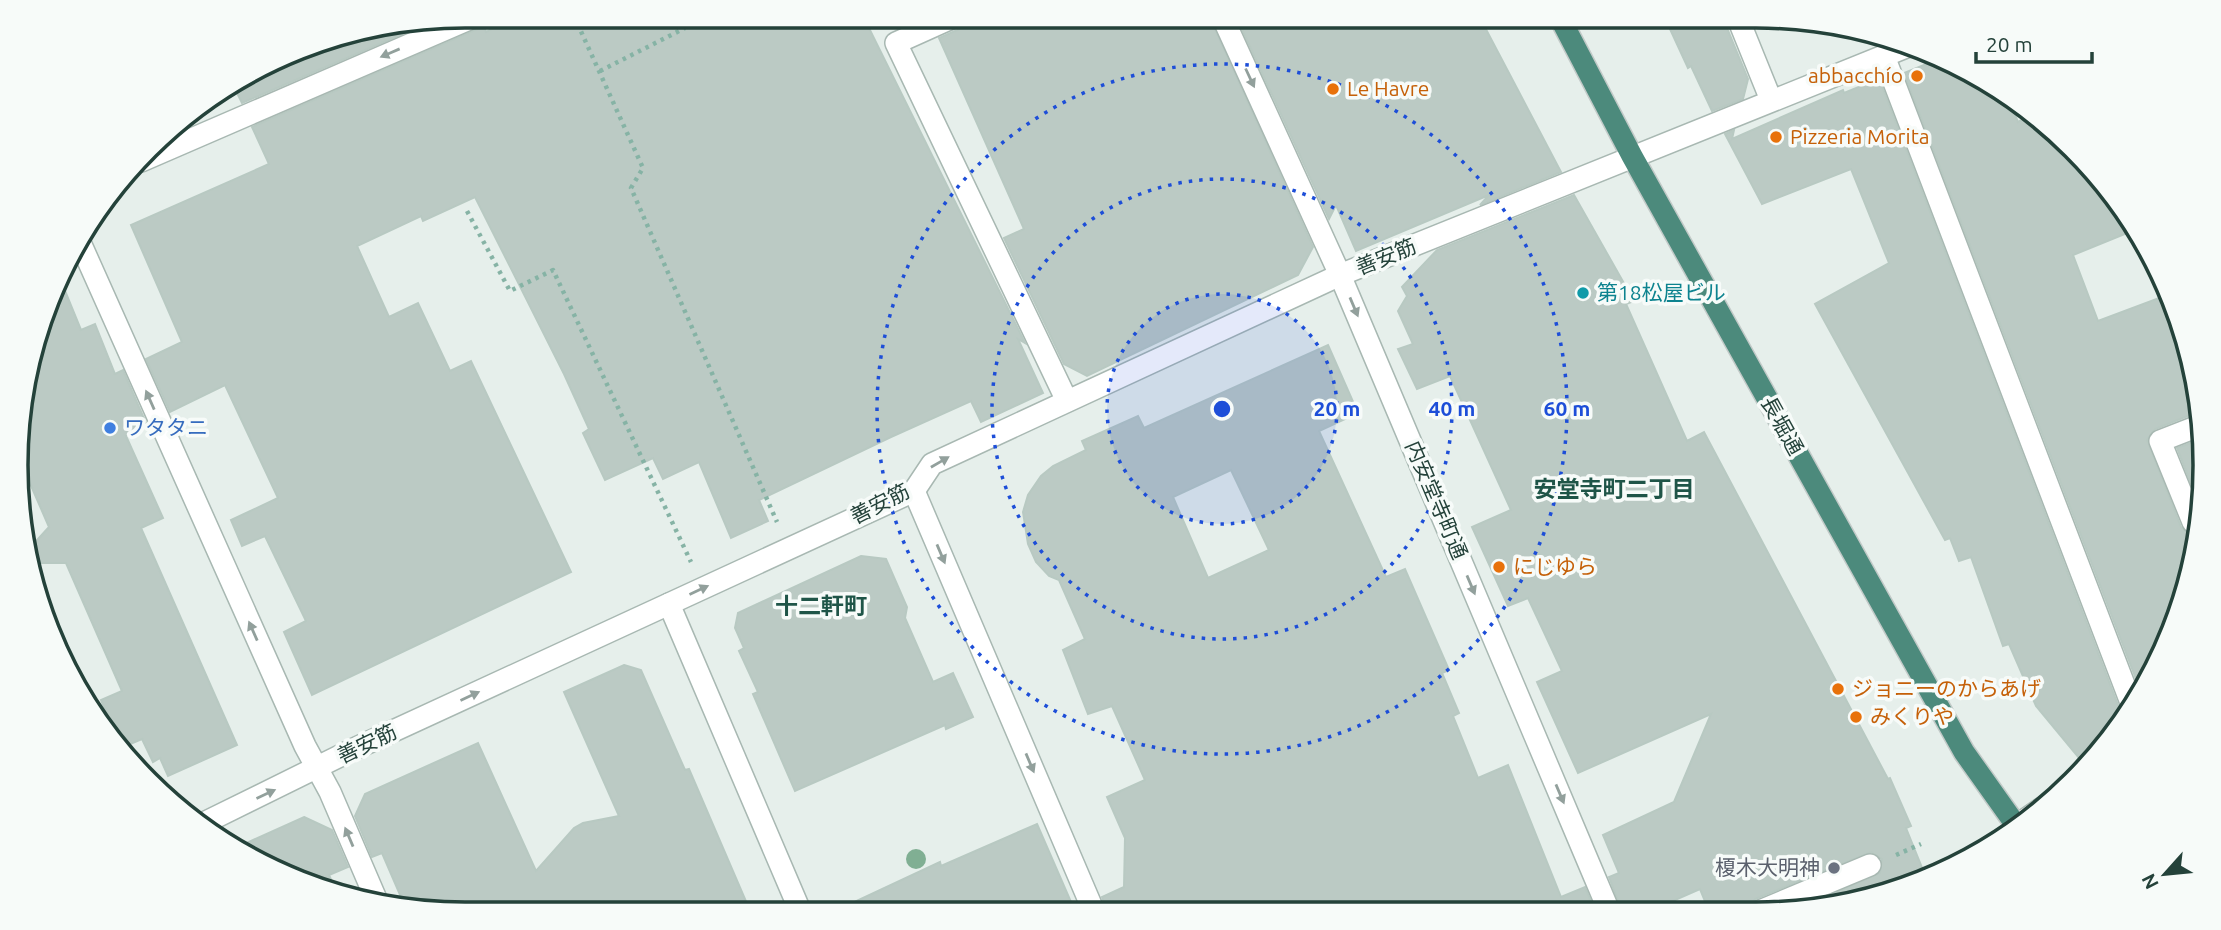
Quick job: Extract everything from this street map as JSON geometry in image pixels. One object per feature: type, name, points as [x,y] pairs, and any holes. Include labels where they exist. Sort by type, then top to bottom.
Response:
[{"type":"highway","name":"長堀通","points":[[1565,28],[1632,156],[1964,752],[2012,819]]},
{"type":"street","points":[[929,28],[896,43],[1067,401]]},
{"type":"street","name":"内安堂寺町通","points":[[1227,28],[1340,275],[1605,902]]},
{"type":"street","points":[[1742,28],[1771,100]]},
{"type":"street","points":[[159,153],[446,29]]},
{"type":"street","name":"善安筋","points":[[210,820],[914,491],[932,464],[1340,275],[1897,51]]},
{"type":"street","points":[[1884,56],[2128,694]]},
{"type":"street","points":[[84,251],[372,892]]},
{"type":"street","points":[[2190,514],[2160,441],[2191,429]]},
{"type":"street","points":[[914,491],[1090,902]]},
{"type":"street","points":[[668,604],[796,902]]},
{"type":"street","points":[[1784,901],[1870,865]]},
{"type":"path","points":[[580,28],[643,168],[631,188],[779,526]]},
{"type":"path","points":[[600,71],[685,28]]},
{"type":"path","points":[[467,211],[510,291],[553,270],[693,566]]},
{"type":"building","points":[[479,28],[485,28],[486,32],[494,28],[869,28],[1025,343],[1018,339],[1043,393],[981,422],[971,401],[891,437],[759,500],[768,521],[731,538],[699,462],[663,479],[653,458],[605,480],[583,433],[589,429],[564,374],[475,197],[423,221],[421,216],[357,246],[389,317],[418,303],[450,371],[471,361],[571,572],[312,695],[284,632],[306,621],[265,536],[242,546],[231,520],[278,498],[225,385],[170,412],[146,359],[182,342],[131,225],[269,164],[252,127]]},
{"type":"building","points":[[962,28],[1214,28],[1313,247],[1298,275],[1087,376],[1064,364],[1004,238],[1024,229],[939,38]]},
{"type":"building","points":[[1241,28],[1485,28],[1561,172],[1480,205],[1489,195],[1356,251],[1336,205],[1329,219]]},
{"type":"building","points":[[1670,28],[1727,28],[1748,79],[1743,99],[1712,111],[1691,66],[1688,68]]},
{"type":"building","points":[[407,32],[242,103],[237,93],[298,61],[352,43]]},
{"type":"building","points":[[1928,63],[1999,102],[2014,112],[2018,122],[2023,119],[2044,136],[2103,199],[2126,233],[2073,255],[2098,321],[2160,298],[2178,352],[2190,415],[2155,429],[2147,440],[2181,527],[2188,532],[2170,605],[2136,680],[1904,73]]},
{"type":"building","points":[[1876,80],[1880,81],[2119,708],[2080,759],[2036,706],[2009,644],[2003,646],[1971,557],[1959,561],[1950,538],[1945,540],[1815,304],[1889,263],[1851,169],[1762,204],[1725,134],[1734,130],[1732,139],[1843,90],[1844,93]]},
{"type":"building","points":[[1574,195],[1634,301],[1626,304],[1687,441],[1704,432],[1888,779],[1890,778],[1911,826],[1906,828],[1923,869],[1869,887],[1827,896],[1880,873],[1882,859],[1871,852],[1753,902],[1705,902],[1700,889],[1670,902],[1619,902],[1609,877],[1619,873],[1603,835],[1674,802],[1711,714],[1578,773],[1537,682],[1562,671],[1528,598],[1508,606],[1472,527],[1511,510],[1450,376],[1417,389],[1398,349],[1413,344],[1398,311],[1407,296],[1402,287],[1437,250]]},
{"type":"building","points":[[65,290],[81,330],[95,324],[115,374],[123,370],[146,423],[126,436],[163,518],[141,528],[237,745],[168,776],[160,758],[153,762],[142,739],[129,744],[108,716],[101,700],[122,691],[66,563],[39,563],[35,542],[49,527],[29,480],[29,436],[36,380],[51,325]]},
{"type":"building","points":[[1328,345],[1358,413],[1319,431],[1386,577],[1405,569],[1449,670],[1442,673],[1459,713],[1453,716],[1478,778],[1508,765],[1561,897],[1585,887],[1591,902],[1104,902],[1102,897],[1124,887],[1125,838],[1107,797],[1145,780],[1112,706],[1088,714],[1063,650],[1085,639],[1059,580],[1049,576],[1036,562],[1028,544],[1023,512],[1028,495],[1041,476],[1053,466],[1086,450],[1082,441],[1138,416],[1144,428]],"holes":[[[1231,470],[1269,550],[1208,578],[1173,497]]]},
{"type":"building","points":[[2192,442],[2192,487],[2177,448]]},
{"type":"building","points":[[861,556],[886,559],[907,607],[905,618],[933,682],[953,673],[973,717],[946,729],[945,725],[795,791],[753,694],[758,692],[739,651],[744,648],[735,628],[738,613]]},
{"type":"building","points":[[624,665],[641,670],[685,770],[689,769],[746,902],[465,902],[401,897],[382,853],[372,857],[355,816],[365,794],[478,743],[536,871],[574,828],[583,823],[619,816],[564,692]]},
{"type":"building","points":[[304,817],[332,830],[348,867],[329,875],[332,881],[298,869],[246,843]]},
{"type":"building","points":[[1037,824],[1071,902],[855,902],[940,862],[941,866]]},
{"type":"place","name":"abbacchío","points":[[1917,76]]},
{"type":"place","name":"Le Havre","points":[[1333,89]]},
{"type":"place","name":"Pizzeria Morita","points":[[1776,137]]},
{"type":"place","name":"第18松屋ビル","points":[[1583,293]]},
{"type":"place","name":"ワタタニ","points":[[110,428]]},
{"type":"place","name":"にじゆら","points":[[1499,567]]},
{"type":"place","name":"ジョニーのからあげ","points":[[1838,689]]},
{"type":"place","name":"みくりや","points":[[1856,717]]},
{"type":"place","name":"榎木大明神","points":[[1834,868]]},
{"type":"district","name":"安堂寺町二丁目","points":[[1614,489]]},
{"type":"district","name":"十二軒町","points":[[821,606]]}]
